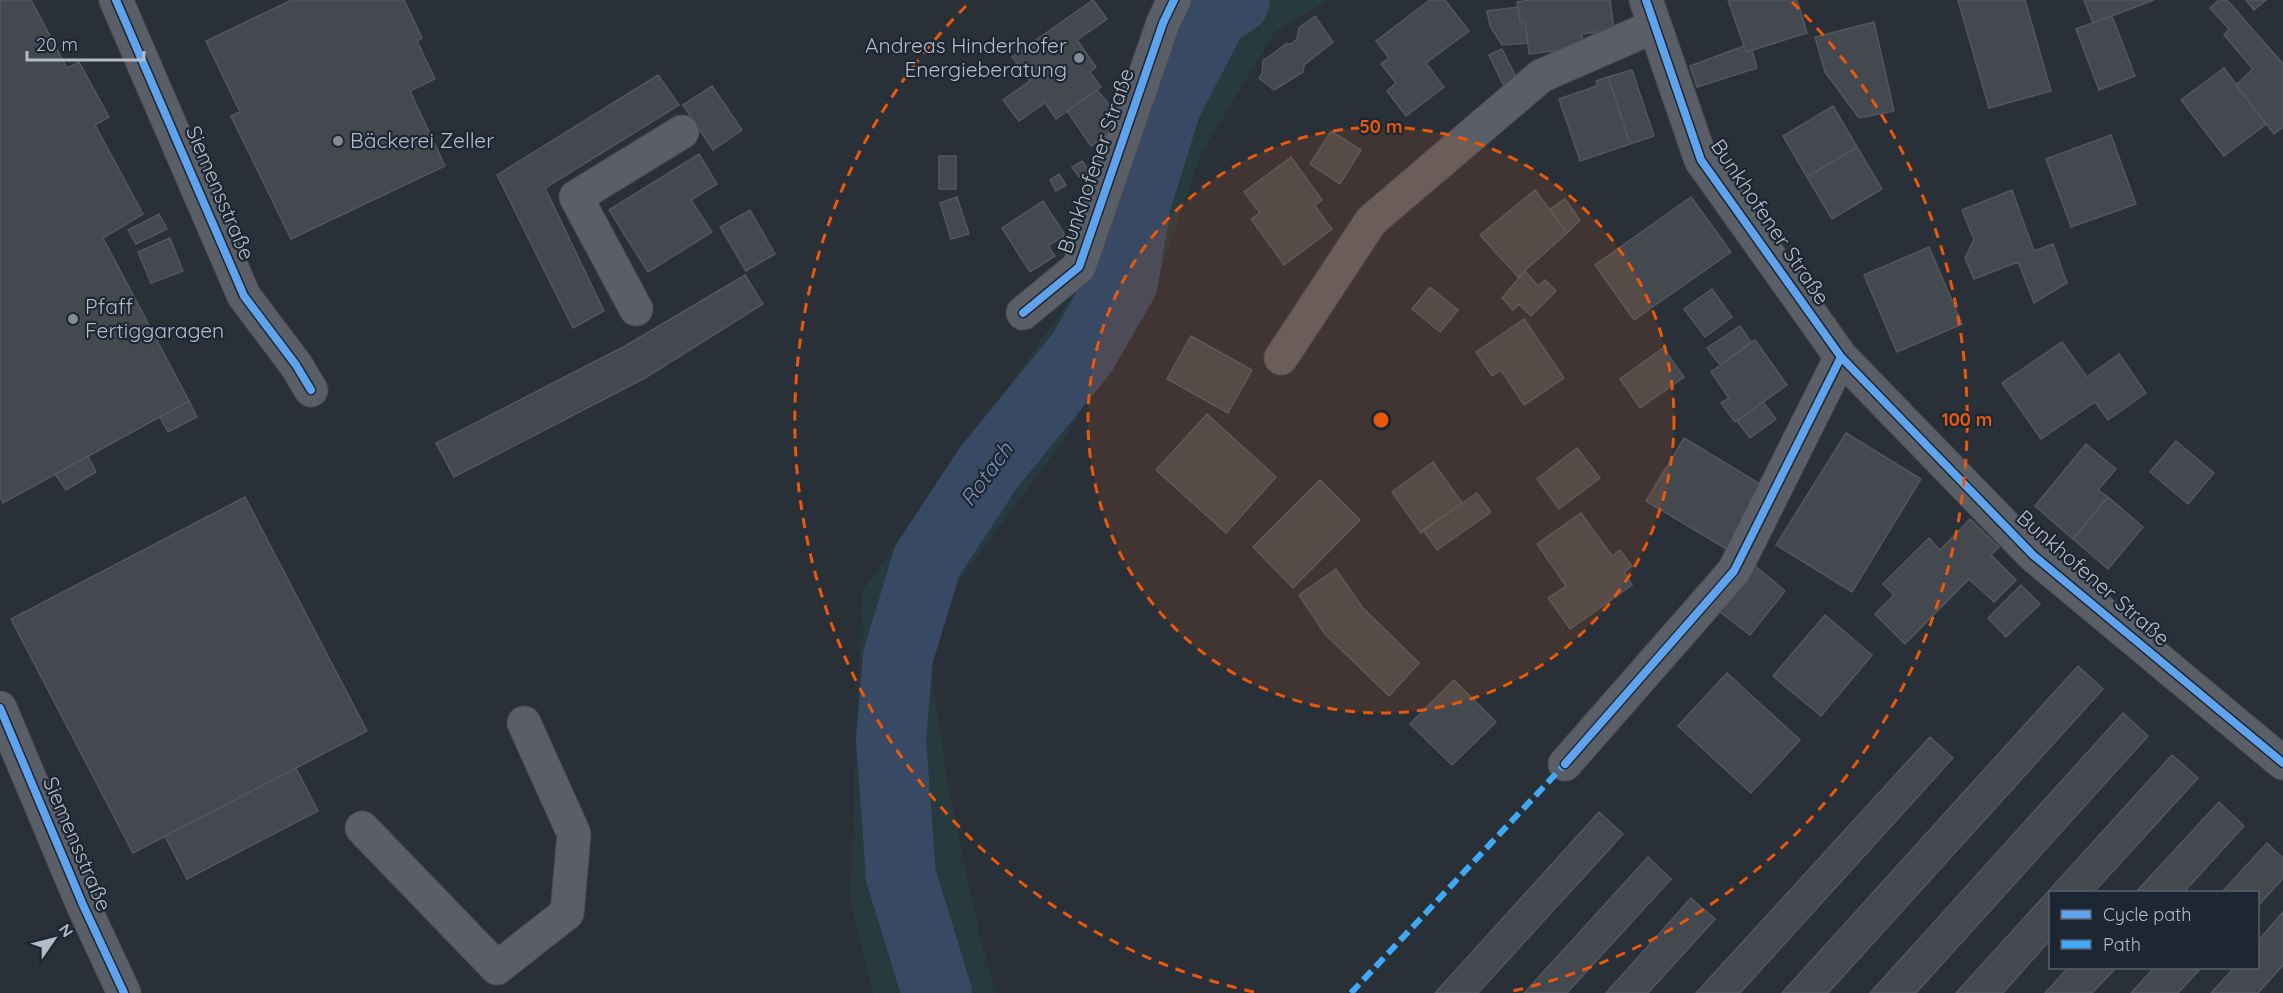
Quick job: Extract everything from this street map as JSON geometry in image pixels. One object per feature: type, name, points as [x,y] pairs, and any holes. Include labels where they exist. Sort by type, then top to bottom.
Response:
[{"type":"street","name":"Siemensstraße","points":[[116,0],[244,297],[296,364],[311,390]]},
{"type":"street","name":"Bunkhofener Straße","points":[[1023,313],[1079,267],[1163,22],[1174,0]]},
{"type":"street","name":"Bunkhofener Straße","points":[[1648,7],[1701,160],[1840,357],[2033,555],[2283,763]]},
{"type":"street","points":[[1281,358],[1371,221],[1541,76],[1648,7]]},
{"type":"street","points":[[636,309],[576,197],[682,132]]},
{"type":"street","points":[[1565,764],[1734,571],[1840,357]]},
{"type":"street","name":"Siemensstraße","points":[[0,708],[83,905],[124,993]]},
{"type":"street","points":[[362,828],[497,968],[567,913],[574,834],[524,723]]},
{"type":"green space","points":[[1205,0],[1328,0],[1275,32],[1203,150],[1156,282],[1065,438],[958,583],[930,666],[949,791],[982,946],[997,993],[873,993],[850,899],[862,592],[1086,277],[1176,40]]},
{"type":"building","name":"Pfaff Fertiggaragen","points":[[0,0],[31,0],[67,68],[79,62],[109,117],[95,125],[143,214],[103,238],[189,401],[3,503],[0,497]]},
{"type":"building","name":"Bäckerei Zeller","points":[[292,0],[404,0],[422,38],[417,41],[435,79],[410,91],[445,166],[291,239],[231,116],[240,112],[206,41]]},
{"type":"building","points":[[1093,0],[1107,19],[1077,40],[1096,67],[1090,72],[1101,87],[1056,119],[1045,103],[1019,121],[1003,100],[1030,81],[1012,57]]},
{"type":"building","points":[[1430,0],[1445,0],[1469,31],[1426,63],[1444,87],[1406,116],[1387,91],[1396,83],[1381,64],[1389,58],[1376,41]]},
{"type":"building","points":[[1610,0],[1614,30],[1582,34],[1583,47],[1529,54],[1525,22],[1520,22],[1517,2]]},
{"type":"building","points":[[1728,0],[1797,0],[1807,33],[1746,52]]},
{"type":"building","points":[[1958,0],[2025,0],[2051,91],[1989,108]]},
{"type":"building","points":[[2084,0],[2154,0],[2093,23]]},
{"type":"building","points":[[2219,0],[2227,0],[2283,64],[2283,127],[2274,134],[2236,85],[2253,69],[2224,35],[2229,29],[2210,8]]},
{"type":"building","points":[[2246,0],[2266,0],[2254,10]]},
{"type":"building","points":[[1518,7],[1520,22],[1525,22],[1528,43],[1502,45],[1490,26],[1487,11]]},
{"type":"building","points":[[1315,16],[1333,42],[1304,65],[1303,72],[1274,90],[1259,78],[1262,74],[1263,61],[1297,39],[1299,28]]},
{"type":"building","points":[[2112,16],[2135,76],[2099,90],[2076,29]]},
{"type":"building","points":[[1874,22],[1894,111],[1859,118],[1825,72],[1815,37]]},
{"type":"building","points":[[1744,46],[1746,52],[1752,50],[1757,68],[1697,87],[1690,66]]},
{"type":"building","points":[[1502,49],[1517,79],[1504,86],[1489,55]]},
{"type":"building","points":[[2224,68],[2266,124],[2224,156],[2181,100]]},
{"type":"building","points":[[1632,70],[1654,136],[1630,144],[1608,77]]},
{"type":"building","points":[[658,75],[679,105],[545,188],[604,311],[573,328],[497,175]]},
{"type":"building","points":[[1608,77],[1630,144],[1580,161],[1559,99],[1597,86],[1596,81]]},
{"type":"building","points":[[712,86],[742,130],[713,150],[683,105]]},
{"type":"building","points":[[1097,90],[1116,113],[1110,133],[1091,146],[1067,111]]},
{"type":"building","points":[[1833,106],[1857,147],[1807,177],[1783,136]]},
{"type":"building","points":[[1331,131],[1361,150],[1340,184],[1310,164]]},
{"type":"building","points":[[2111,135],[2136,204],[2071,227],[2046,159]]},
{"type":"building","points":[[1857,147],[1882,189],[1832,219],[1807,177]]},
{"type":"building","points":[[699,154],[717,184],[691,200],[712,232],[648,272],[609,210]]},
{"type":"building","points":[[939,156],[956,156],[956,189],[939,189]]},
{"type":"building","points":[[1291,157],[1322,200],[1315,206],[1332,229],[1284,265],[1251,219],[1260,213],[1244,192]]},
{"type":"building","points":[[1082,161],[1089,171],[1079,177],[1072,167]]},
{"type":"building","points":[[1059,174],[1066,185],[1056,191],[1050,180]]},
{"type":"building","points":[[1535,190],[1567,233],[1518,277],[1480,235]]},
{"type":"building","points":[[2012,190],[2034,251],[2053,244],[2067,283],[2034,303],[2018,262],[1974,279],[1965,258],[1974,240],[1962,210]]},
{"type":"building","points":[[957,197],[969,234],[951,239],[940,203]]},
{"type":"building","points":[[1691,197],[1731,252],[1634,320],[1595,265]]},
{"type":"building","points":[[1565,199],[1580,220],[1567,233],[1550,209]]},
{"type":"building","points":[[1043,201],[1065,235],[1048,246],[1055,256],[1030,272],[1002,228]]},
{"type":"building","points":[[750,210],[775,254],[746,271],[720,227]]},
{"type":"building","points":[[159,214],[167,229],[136,244],[128,230]]},
{"type":"building","points":[[170,238],[183,271],[151,283],[138,252]]},
{"type":"building","points":[[1929,247],[1962,324],[1897,352],[1864,275]]},
{"type":"building","points":[[1525,271],[1538,286],[1545,280],[1556,291],[1531,316],[1519,304],[1513,310],[1502,298]]},
{"type":"building","points":[[745,275],[763,304],[645,378],[454,477],[436,443],[625,346]]},
{"type":"building","points":[[1430,287],[1458,310],[1440,332],[1412,309]]},
{"type":"building","points":[[1712,289],[1732,317],[1705,337],[1684,309]]},
{"type":"building","points":[[1524,319],[1564,378],[1524,405],[1501,370],[1492,376],[1476,352]]},
{"type":"building","points":[[1740,326],[1751,342],[1720,365],[1707,348]]},
{"type":"building","points":[[1191,336],[1252,370],[1228,413],[1167,379]]},
{"type":"building","points":[[1755,340],[1787,385],[1735,422],[1721,403],[1729,398],[1711,372]]},
{"type":"building","points":[[2062,342],[2087,377],[2119,354],[2146,393],[2108,420],[2095,402],[2041,439],[2002,383]]},
{"type":"building","points":[[1663,348],[1684,377],[1640,408],[1620,379]]},
{"type":"building","points":[[189,401],[197,417],[168,432],[160,417]]},
{"type":"building","points":[[1763,402],[1776,419],[1750,438],[1737,421]]},
{"type":"building","points":[[1207,414],[1276,477],[1226,533],[1156,470]]},
{"type":"building","points":[[1846,433],[1921,479],[1852,592],[1776,545]]},
{"type":"building","points":[[1684,438],[1765,487],[1728,550],[1646,501]]},
{"type":"building","points":[[2176,441],[2214,473],[2188,504],[2150,472]]},
{"type":"building","points":[[2086,444],[2116,469],[2098,490],[2108,497],[2073,539],[2035,506]]},
{"type":"building","points":[[1577,448],[1600,478],[1559,509],[1537,479]]},
{"type":"building","points":[[88,456],[96,472],[66,490],[55,474]]},
{"type":"building","points":[[1433,462],[1462,503],[1421,533],[1392,492]]},
{"type":"building","points":[[1320,480],[1360,520],[1293,588],[1253,547]]},
{"type":"building","points":[[1477,493],[1491,512],[1437,550],[1423,530]]},
{"type":"building","points":[[245,497],[367,731],[133,853],[11,619]]},
{"type":"building","points":[[2108,497],[2143,527],[2108,569],[2073,539]]},
{"type":"building","points":[[1581,513],[1612,556],[1620,550],[1632,566],[1624,572],[1632,585],[1570,629],[1548,598],[1566,586],[1537,544]]},
{"type":"building","points":[[1970,519],[1999,547],[1991,555],[2016,580],[1994,602],[1969,579],[1905,644],[1875,614],[1894,595],[1883,584],[1929,538],[1940,550]]},
{"type":"building","points":[[1755,566],[1785,591],[1750,635],[1719,611]]},
{"type":"building","points":[[1336,569],[1362,607],[1419,663],[1389,696],[1325,634],[1299,595]]},
{"type":"building","points":[[2021,585],[2040,604],[2006,637],[1988,618]]},
{"type":"building","points":[[1825,615],[1872,655],[1821,716],[1773,676]]},
{"type":"building","points":[[2078,666],[2103,689],[1828,993],[1782,993]]},
{"type":"building","points":[[1727,673],[1800,740],[1751,793],[1678,726]]},
{"type":"building","points":[[1454,680],[1496,722],[1452,765],[1410,724]]},
{"type":"building","points":[[2123,713],[2148,736],[1916,993],[1870,993]]},
{"type":"building","points":[[1930,737],[1953,758],[1740,993],[1696,993]]},
{"type":"building","points":[[2172,755],[2198,778],[2095,891],[2049,891],[2049,941],[2003,993],[1956,993]]},
{"type":"building","points":[[296,768],[318,811],[187,879],[165,836]]},
{"type":"building","points":[[2219,802],[2244,826],[2185,891],[2137,891]]},
{"type":"building","points":[[1599,812],[1623,834],[1478,993],[1435,993]]},
{"type":"building","points":[[2267,843],[2283,858],[2283,878],[2259,905],[2259,891],[2223,891]]},
{"type":"building","points":[[1648,857],[1671,879],[1567,993],[1524,993]]},
{"type":"building","points":[[1691,898],[1715,919],[1648,993],[1606,993]]},
{"type":"building","points":[[2283,912],[2283,965],[2258,993],[2211,993],[2233,969],[2259,969],[2259,940]]},
{"type":"building","points":[[2067,969],[2115,969],[2092,993],[2045,993]]},
{"type":"building","points":[[2153,969],[2200,969],[2178,993],[2131,993]]},
{"type":"waterway","name":"Rotach","points":[[937,993],[901,876],[891,740],[898,657],[927,561],[989,467],[1082,353],[1123,282],[1136,203],[1167,103],[1214,13],[1235,0]]},
{"type":"marked path","points":[[1351,993],[1565,764]]},
{"type":"cycle path","points":[[116,0],[244,296],[296,365],[311,390]]},
{"type":"cycle path","points":[[1023,313],[1079,267],[1163,23],[1174,0]]},
{"type":"cycle path","points":[[1646,0],[1701,160],[1841,357],[2033,555],[2283,763]]},
{"type":"cycle path","points":[[1565,764],[1734,571],[1841,357]]},
{"type":"cycle path","points":[[0,708],[83,905],[124,993]]},
{"type":"place","name":"Andreas Hinderhofer Energieberatung","points":[[1079,58]]},
{"type":"place","name":"Bäckerei Zeller","points":[[338,141]]},
{"type":"place","name":"Pfaff Fertiggaragen","points":[[73,319]]}]
